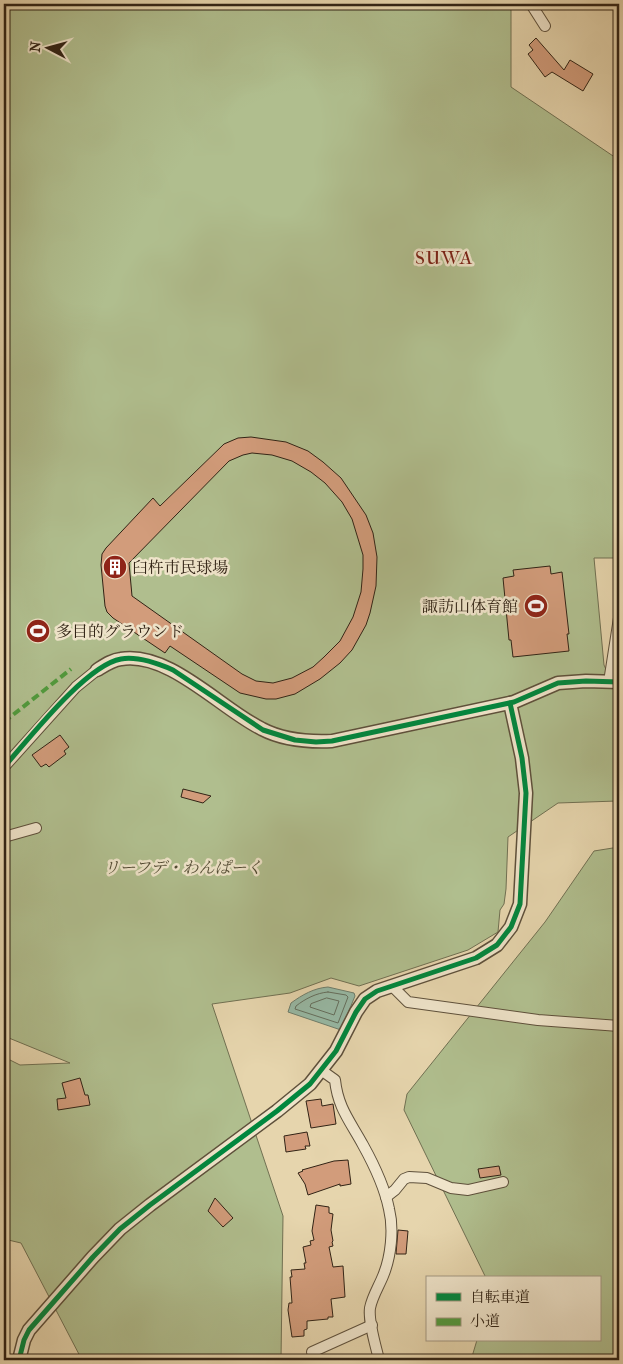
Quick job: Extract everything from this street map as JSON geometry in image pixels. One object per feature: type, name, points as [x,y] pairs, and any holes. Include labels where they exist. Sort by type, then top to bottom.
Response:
[{"type":"street","points":[[531,4],[545,26]]},
{"type":"street","points":[[4,767],[76,687],[97,670],[120,659],[155,663],[173,670],[262,730],[295,740],[316,742],[341,740],[510,703],[558,683],[614,682],[619,618]]},
{"type":"street","points":[[19,1360],[24,1340],[29,1330],[58,1295],[120,1229],[310,1084],[336,1052],[356,1012],[365,999],[377,991],[476,958],[497,945],[511,928],[520,904],[526,792],[522,758],[510,703]]},
{"type":"street","points":[[4,836],[36,828]]},
{"type":"street","points":[[392,986],[408,1002],[538,1020],[612,1027],[619,1026]]},
{"type":"street","points":[[321,1070],[335,1080],[336,1094],[340,1106],[364,1146],[386,1196],[390,1210],[391,1234],[387,1265],[370,1308],[379,1360]]},
{"type":"street","points":[[386,1196],[395,1190],[404,1179],[409,1177],[427,1178],[451,1188],[468,1190],[503,1182]]},
{"type":"street","points":[[312,1352],[372,1325]]},
{"type":"green space","name":"リーフデ・わんぱーく","points":[[4,4],[504,4],[511,10],[511,87],[619,160],[619,558],[594,558],[604,665],[619,698],[617,801],[558,803],[508,837],[506,889],[504,904],[500,910],[498,932],[468,950],[359,986],[331,978],[290,993],[212,1004],[283,1216],[281,1360],[82,1360],[21,1243],[4,1239],[4,1057],[20,1065],[70,1063],[4,1036]]},
{"type":"green space","points":[[619,847],[619,1360],[471,1360],[476,1342],[600,1342],[600,1276],[485,1276],[404,1110],[407,1094],[545,922],[594,851]]},
{"type":"water","points":[[328,987],[354,993],[355,996],[341,1030],[288,1012],[291,1003],[299,997],[313,990]]},
{"type":"building","points":[[536,38],[564,70],[570,60],[593,74],[583,91],[552,72],[545,77],[528,54],[533,50],[529,45]]},
{"type":"building","name":"臼杵市民球場","points":[[251,437],[286,442],[308,451],[323,462],[341,478],[366,515],[373,533],[377,557],[376,586],[370,613],[366,625],[352,650],[340,663],[320,679],[295,694],[276,699],[266,699],[240,693],[170,646],[165,653],[113,618],[107,612],[105,606],[101,565],[102,554],[106,548],[153,498],[160,506],[224,444],[238,438]],"holes":[[[252,453],[272,455],[292,461],[325,483],[342,502],[352,519],[363,555],[361,592],[353,617],[340,641],[313,667],[292,678],[273,683],[256,681],[242,674],[132,596],[129,563],[229,461]]]},
{"type":"building","name":"諏訪山体育館","points":[[550,566],[551,574],[562,572],[569,634],[567,634],[569,651],[513,657],[511,640],[509,640],[503,578],[514,576],[513,570]]},
{"type":"building","points":[[60,735],[69,747],[64,751],[66,754],[49,767],[46,764],[41,767],[32,755]]},
{"type":"building","points":[[183,789],[211,796],[203,803],[181,797]]},
{"type":"building","points":[[80,1078],[85,1095],[88,1095],[90,1105],[58,1110],[57,1099],[66,1098],[62,1083]]},
{"type":"building","points":[[321,1099],[322,1106],[333,1104],[336,1124],[311,1128],[306,1101]]},
{"type":"building","points":[[307,1132],[310,1146],[305,1146],[306,1149],[286,1152],[284,1136]]},
{"type":"building","points":[[348,1160],[351,1184],[340,1186],[340,1184],[308,1195],[305,1184],[298,1173],[302,1170],[334,1161]]},
{"type":"building","points":[[499,1166],[501,1175],[480,1178],[478,1169]]},
{"type":"building","points":[[215,1198],[233,1218],[223,1227],[208,1211]]},
{"type":"building","points":[[316,1205],[329,1207],[329,1213],[333,1214],[331,1230],[333,1246],[329,1247],[333,1267],[343,1266],[345,1297],[331,1299],[333,1317],[307,1321],[307,1329],[304,1330],[304,1336],[292,1337],[288,1310],[289,1303],[292,1303],[291,1270],[305,1269],[304,1263],[306,1263],[303,1247],[311,1245],[310,1241],[314,1240],[312,1231]]},
{"type":"building","points":[[398,1230],[408,1231],[406,1254],[396,1254]]},
{"type":"marked path","points":[[4,722],[71,669]]},
{"type":"cycle path","points":[[4,767],[58,705],[75,689],[107,664],[127,658],[141,659],[173,670],[263,730],[295,740],[316,742],[332,741],[514,702],[558,683],[586,681],[619,682]]},
{"type":"cycle path","points":[[19,1360],[24,1340],[29,1330],[120,1229],[310,1084],[336,1051],[356,1012],[365,999],[377,991],[476,958],[497,945],[511,927],[520,904],[526,793],[522,758],[510,703]]},
{"type":"place","name":"臼杵市民球場","points":[[115,567]]},
{"type":"place","name":"諏訪山体育館","points":[[536,606]]},
{"type":"place","name":"多目的グラウンド","points":[[38,631]]},
{"type":"district","name":"SUWA","points":[[444,258]]}]
